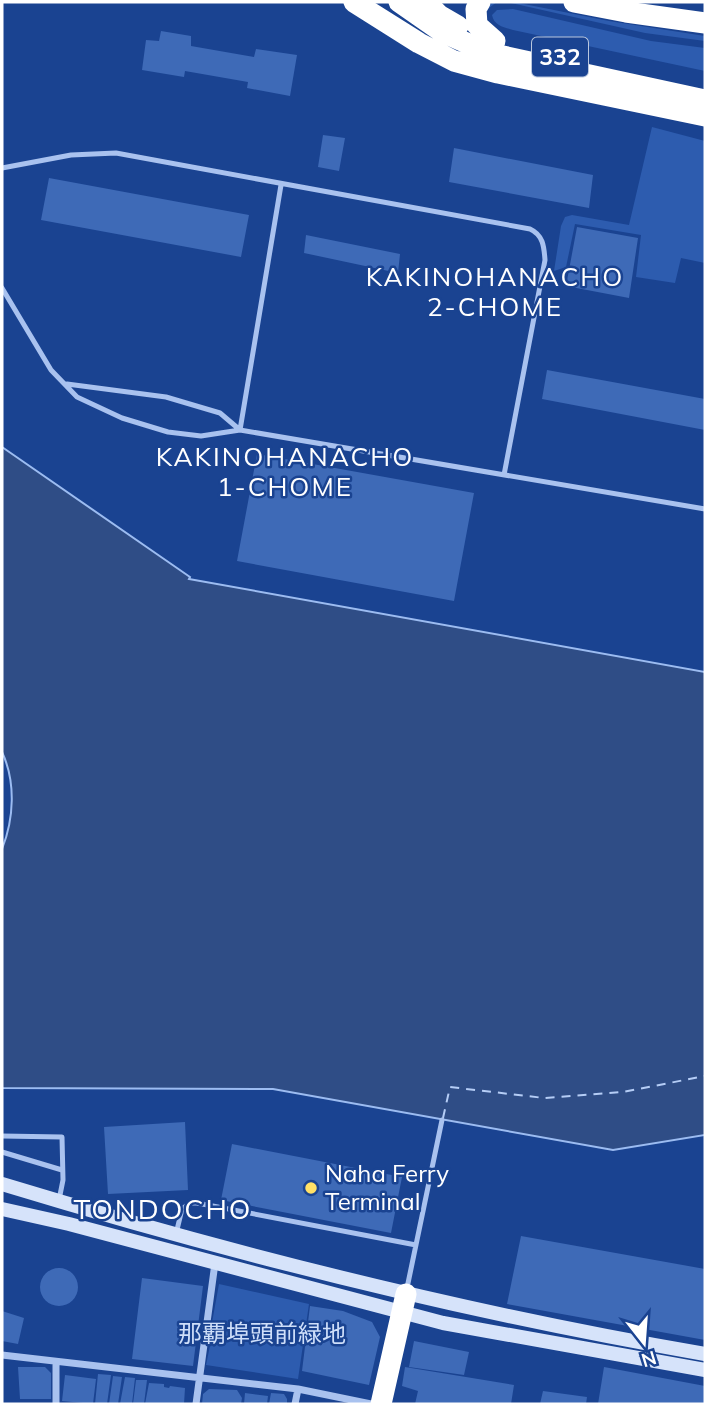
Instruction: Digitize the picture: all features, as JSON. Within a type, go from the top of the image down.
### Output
[{"type":"highway","name":"332","points":[[354,2],[454,61],[498,73],[705,116]]},
{"type":"highway","points":[[381,2],[426,38],[498,73]]},
{"type":"highway","name":"332","points":[[399,2],[424,21],[460,41],[504,57],[705,100]]},
{"type":"highway","name":"332","points":[[426,2],[439,15],[457,26],[495,41],[533,52],[705,87]]},
{"type":"highway","points":[[480,2],[476,9],[477,25],[495,41]]},
{"type":"highway","points":[[574,2],[705,24]]},
{"type":"highway","points":[[382,1404],[404,1303]]},
{"type":"street","points":[[2,1184],[404,1303],[457,1325],[705,1370]]},
{"type":"street","points":[[2,1210],[79,1227],[215,1264],[404,1303],[511,1317],[705,1354]]},
{"type":"street","points":[[196,1404],[215,1264]]},
{"type":"street","points":[[2,1355],[298,1389],[371,1404]]},
{"type":"street","points":[[56,1362],[57,1404]]},
{"type":"street","points":[[295,1404],[298,1389]]},
{"type":"lane","points":[[2,169],[71,155],[116,153],[530,229],[537,233],[541,238],[545,260],[504,475]]},
{"type":"lane","points":[[240,430],[281,185]]},
{"type":"lane","points":[[2,288],[51,370],[77,397],[122,418],[168,432],[201,436],[240,430],[705,509]]},
{"type":"lane","points":[[65,384],[166,397],[220,413],[240,430]]},
{"type":"lane","points":[[404,1303],[442,1120]]},
{"type":"lane","points":[[2,1136],[62,1138],[58,1202]]},
{"type":"lane","points":[[2,1152],[62,1170]]},
{"type":"lane","points":[[176,1235],[182,1209],[190,1203],[197,1203],[416,1245]]},
{"type":"green space","points":[[497,2],[514,2],[705,36],[705,41],[645,33]]},
{"type":"green space","points":[[513,9],[651,41],[705,48],[705,71],[513,30],[500,26],[493,19],[492,15],[497,10]]},
{"type":"green space","points":[[652,127],[705,141],[705,263],[681,258],[675,283],[636,277],[641,235],[575,224],[566,267],[554,271],[561,226],[565,217],[572,215],[629,225]]},
{"type":"green space","name":"那覇埠頭前緑地","points":[[219,1284],[309,1304],[298,1379],[206,1365],[211,1341],[220,1342],[222,1331],[211,1328]]},
{"type":"shaded area","points":[[2,447],[190,577],[189,579],[705,672],[705,1135],[613,1150],[273,1089],[2,1088],[2,849],[12,800],[10,776],[2,752]]},
{"type":"building","points":[[161,31],[191,36],[191,46],[254,57],[256,49],[297,55],[290,96],[247,88],[248,82],[185,71],[184,77],[142,70],[146,40],[159,41]]},
{"type":"building","points":[[323,135],[345,138],[339,171],[318,167]]},
{"type":"building","points":[[454,148],[593,175],[589,208],[449,182]]},
{"type":"building","points":[[49,178],[249,215],[241,257],[41,220]]},
{"type":"building","points":[[577,227],[638,238],[629,298],[566,286]]},
{"type":"building","points":[[306,235],[400,254],[398,273],[304,253]]},
{"type":"building","points":[[547,370],[705,399],[705,430],[542,399]]},
{"type":"building","points":[[257,454],[474,493],[454,601],[237,561]]},
{"type":"building","points":[[185,1122],[188,1190],[108,1194],[104,1127]]},
{"type":"building","name":"Naha Ferry Terminal","points":[[232,1144],[402,1177],[391,1233],[221,1200]]},
{"type":"building","points":[[521,1236],[705,1269],[705,1340],[507,1304]]},
{"type":"building","points":[[59,1268],[73,1273],[78,1287],[73,1301],[59,1306],[45,1301],[40,1287],[45,1273]]},
{"type":"building","points":[[142,1278],[203,1286],[193,1366],[132,1359]]},
{"type":"building","points":[[310,1306],[343,1311],[372,1322],[380,1337],[369,1385],[302,1371]]},
{"type":"building","points":[[2,1311],[24,1318],[18,1344],[2,1341]]},
{"type":"building","points":[[414,1341],[469,1352],[464,1375],[409,1367]]},
{"type":"building","points":[[18,1367],[45,1367],[51,1373],[51,1399],[20,1399]]},
{"type":"building","points":[[405,1367],[514,1385],[511,1404],[415,1404],[418,1391],[402,1386]]},
{"type":"building","points":[[604,1367],[705,1386],[705,1404],[598,1404]]},
{"type":"building","points":[[98,1374],[111,1375],[107,1404],[95,1404]]},
{"type":"building","points":[[65,1375],[96,1379],[93,1404],[62,1401]]},
{"type":"building","points":[[113,1376],[122,1377],[118,1404],[109,1404]]},
{"type":"building","points":[[125,1377],[135,1378],[132,1404],[120,1404]]},
{"type":"building","points":[[136,1380],[147,1380],[144,1404],[133,1404]]},
{"type":"building","points":[[149,1383],[164,1384],[164,1387],[169,1388],[185,1388],[184,1404],[145,1404]]},
{"type":"building","points":[[209,1389],[237,1390],[242,1398],[241,1404],[202,1404],[203,1394]]},
{"type":"building","points":[[543,1391],[587,1397],[586,1404],[540,1404]]},
{"type":"building","points":[[245,1393],[268,1396],[267,1404],[244,1404]]},
{"type":"building","points":[[271,1393],[284,1394],[287,1404],[269,1404]]},
{"type":"ferry route","points":[[443,1118],[450,1087],[544,1098],[623,1092],[705,1076]]},
{"type":"place","name":"Naha Ferry Terminal","points":[[311,1188]]},
{"type":"district","name":"KAKINOHANACHO 2-CHOME","points":[[495,292]]},
{"type":"district","name":"KAKINOHANACHO 1-CHOME","points":[[285,472]]},
{"type":"district","name":"TONDOCHO","points":[[163,1209]]}]
